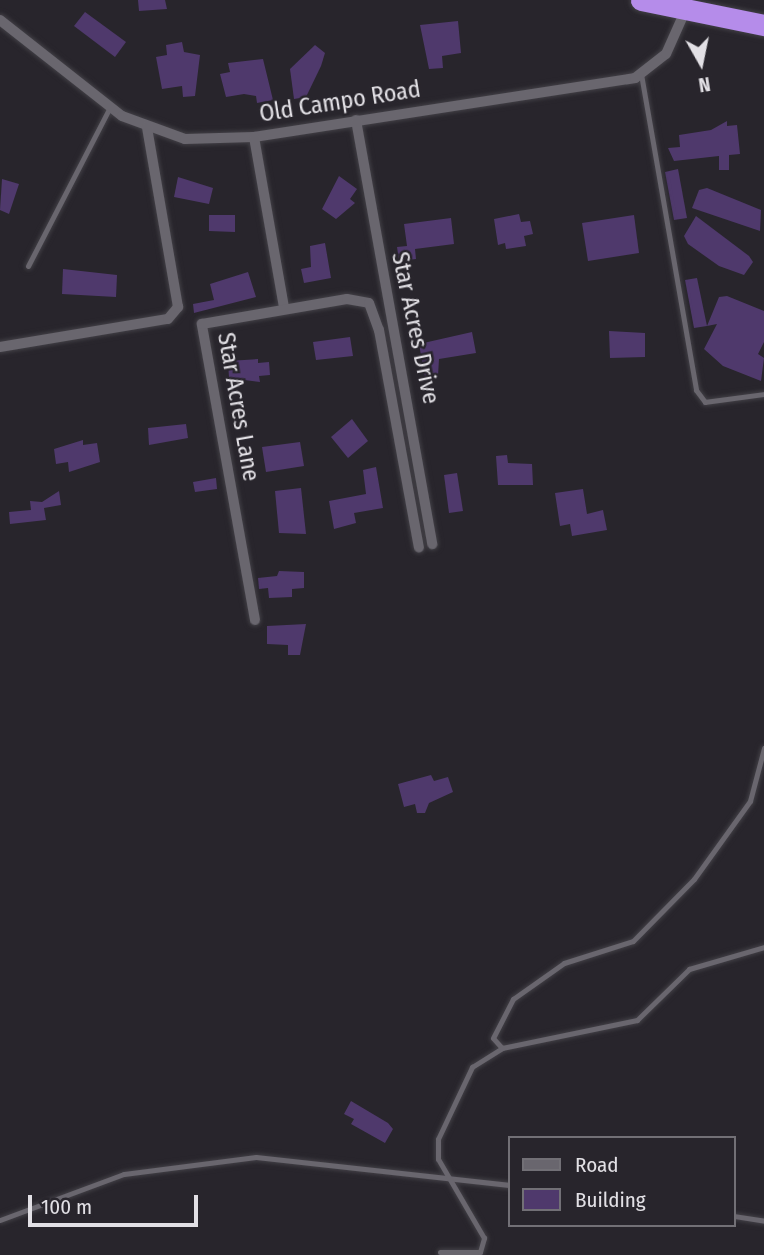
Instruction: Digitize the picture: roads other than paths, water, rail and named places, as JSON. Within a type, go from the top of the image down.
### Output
[{"type":"highway","points":[[641,0],[764,25]]},
{"type":"street","points":[[641,73],[666,54],[686,9]]},
{"type":"street","name":"Old Campo Road","points":[[0,20],[110,107],[147,128],[185,139],[254,137],[641,73]]},
{"type":"street","name":"Star Acres Drive","points":[[356,120],[432,544]]},
{"type":"street","points":[[0,348],[168,319],[178,307],[147,128]]},
{"type":"street","points":[[254,137],[284,308]]},
{"type":"street","name":"Star Acres Lane","points":[[255,620],[202,324],[284,308],[362,299],[376,314],[419,547]]},
{"type":"lane","points":[[641,73],[696,390],[705,402],[764,394]]},
{"type":"lane","points":[[28,266],[110,107]]},
{"type":"lane","points":[[502,1048],[494,1038],[513,999],[564,962],[632,941],[695,879],[750,802],[764,748]]},
{"type":"lane","points":[[440,1252],[480,1252],[484,1238],[438,1159],[438,1139],[472,1067],[502,1048],[637,1020],[689,969],[764,947]]},
{"type":"lane","points":[[0,1220],[124,1174],[200,1161],[256,1157],[449,1182],[508,1185]]},
{"type":"lane","points":[[736,1216],[764,1221]]}]
